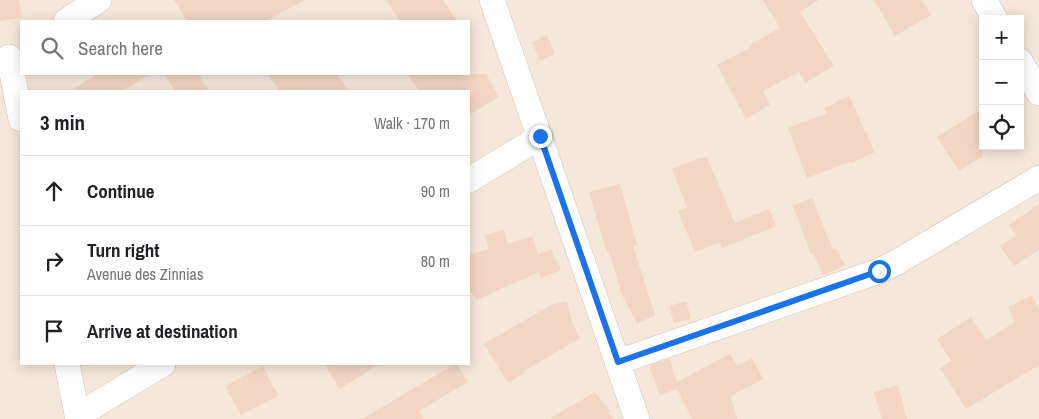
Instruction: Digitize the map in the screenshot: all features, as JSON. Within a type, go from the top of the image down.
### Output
[{"type":"street","points":[[68,20],[99,0]]},
{"type":"street","points":[[492,0],[637,419]]},
{"type":"street","points":[[984,0],[993,15]]},
{"type":"street","points":[[10,56],[20,113]]},
{"type":"street","points":[[1024,68],[1039,93]]},
{"type":"street","points":[[470,179],[540,136]]},
{"type":"street","points":[[618,362],[879,271],[1039,178]]},
{"type":"street","points":[[67,365],[78,417],[161,365]]},
{"type":"shaded area","points":[[0,0],[1039,0],[1039,419],[0,419]]},
{"type":"building","points":[[0,0],[19,0],[22,18],[0,21]]},
{"type":"building","points":[[174,0],[305,0],[268,20],[186,20]]},
{"type":"building","points":[[386,0],[443,0],[456,20],[399,20]]},
{"type":"building","points":[[763,0],[819,0],[800,12],[834,66],[805,83],[799,72],[763,91],[770,105],[746,119],[717,65],[751,47],[749,45],[780,28]]},
{"type":"building","points":[[874,0],[922,0],[931,15],[895,36]]},
{"type":"building","points":[[547,35],[555,54],[540,61],[532,42]]},
{"type":"building","points":[[486,74],[499,97],[470,114],[470,90],[418,90],[408,75]]},
{"type":"building","points":[[95,75],[149,75],[124,90],[72,90]]},
{"type":"building","points":[[165,75],[199,75],[208,90],[174,90]]},
{"type":"building","points":[[268,75],[338,75],[348,90],[279,90]]},
{"type":"building","points":[[849,96],[875,152],[850,164],[850,162],[807,178],[788,128],[827,113],[824,108]]},
{"type":"building","points":[[979,111],[979,150],[983,150],[983,156],[959,171],[937,137]]},
{"type":"building","points":[[707,157],[735,223],[769,209],[776,226],[722,248],[720,242],[695,252],[678,211],[687,207],[672,169]]},
{"type":"building","points":[[620,184],[637,245],[633,246],[655,315],[637,324],[622,295],[589,192]]},
{"type":"building","points":[[812,198],[833,250],[836,248],[845,266],[823,275],[813,253],[811,254],[793,206]]},
{"type":"building","points":[[1039,204],[1039,250],[1014,266],[1000,246],[1016,236],[1009,225]]},
{"type":"building","points":[[504,230],[508,244],[532,236],[538,255],[551,249],[561,270],[541,278],[539,272],[477,300],[470,291],[470,255],[488,249],[485,235]]},
{"type":"building","points":[[1032,295],[1039,310],[1039,365],[966,409],[940,368],[951,361],[937,339],[971,317],[986,340],[1015,322],[1008,307]]},
{"type":"building","points":[[567,301],[572,322],[580,338],[524,371],[525,373],[508,383],[484,344],[551,305]]},
{"type":"building","points":[[686,301],[691,319],[674,323],[669,306]]},
{"type":"building","points":[[730,354],[737,366],[752,358],[763,379],[731,396],[737,419],[692,419],[677,389],[660,395],[649,366],[669,359],[677,382]]},
{"type":"building","points":[[325,365],[377,365],[340,389]]},
{"type":"building","points":[[453,365],[458,365],[468,382],[419,411],[424,419],[362,419]]},
{"type":"building","points":[[263,366],[278,396],[241,415],[225,386]]},
{"type":"building","points":[[898,385],[907,419],[882,419],[874,392]]},
{"type":"building","points":[[595,392],[614,419],[549,419]]},
{"type":"route","points":[[540,136],[618,362],[879,271]]}]
